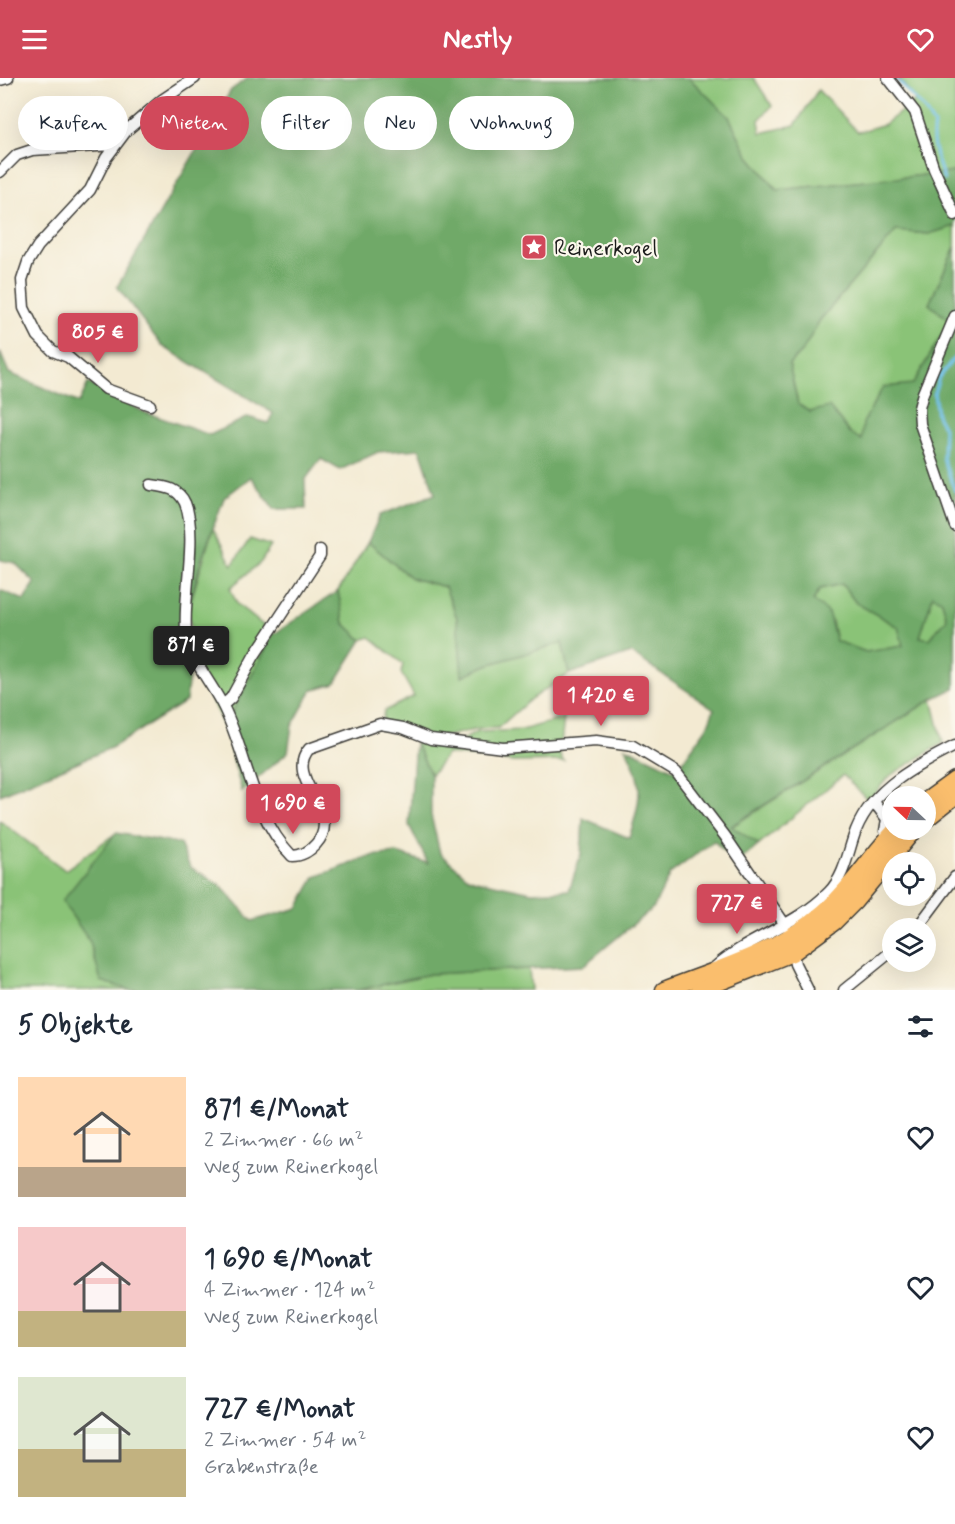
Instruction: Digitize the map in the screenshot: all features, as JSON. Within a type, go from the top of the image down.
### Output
[{"type":"main road","points":[[936,794],[955,780]]},
{"type":"main road","points":[[936,811],[955,796]]},
{"type":"main road","points":[[700,990],[790,939],[823,913],[849,888],[887,840]]},
{"type":"main road","points":[[664,990],[834,922],[855,901],[906,840]]},
{"type":"street","points":[[0,80],[8,78]]},
{"type":"street","points":[[128,129],[162,100],[195,78]]},
{"type":"street","points":[[888,78],[915,112],[934,169],[955,215]]},
{"type":"street","points":[[0,172],[17,155],[32,150]]},
{"type":"street","points":[[112,150],[90,190],[76,209],[51,230],[27,262],[22,280],[24,308],[38,336],[53,351],[68,357],[106,389],[150,405]]},
{"type":"street","points":[[955,316],[919,408],[920,424],[955,526]]},
{"type":"street","points":[[151,484],[175,490],[180,494],[187,509],[187,638],[223,705],[263,814],[292,856],[313,848],[324,829],[325,819],[306,778],[302,764],[303,756],[309,749],[370,727],[389,724],[431,739],[502,748],[553,746],[573,742],[622,744],[644,751],[676,772],[725,836],[790,939],[795,964],[808,990]]},
{"type":"street","points":[[223,705],[231,698],[254,656],[320,556],[320,550]]},
{"type":"street","points":[[790,939],[808,912],[831,890],[847,861],[858,827],[874,802],[897,779],[955,746]]},
{"type":"street","points":[[874,802],[882,812]]},
{"type":"street","points":[[924,918],[955,877]]},
{"type":"street","points":[[843,990],[882,959]]},
{"type":"green space","points":[[248,78],[689,78],[729,117],[748,155],[777,190],[955,172],[955,226],[929,234],[896,231],[820,320],[803,350],[789,364],[798,404],[810,412],[829,407],[851,434],[862,440],[863,423],[883,387],[913,384],[950,321],[929,304],[955,247],[955,688],[932,699],[731,826],[759,845],[736,864],[714,841],[670,874],[654,907],[583,966],[430,974],[358,990],[130,990],[101,981],[90,942],[62,901],[116,833],[180,844],[190,867],[221,886],[252,921],[298,908],[315,877],[372,856],[397,853],[428,863],[409,825],[415,742],[431,775],[431,815],[440,853],[468,877],[532,892],[569,890],[581,854],[583,818],[629,838],[639,792],[636,772],[625,747],[676,771],[707,727],[714,709],[631,653],[569,674],[562,643],[487,665],[462,676],[457,618],[445,587],[411,578],[368,542],[380,515],[435,494],[420,449],[378,452],[340,470],[321,459],[305,480],[306,509],[274,509],[251,477],[224,498],[201,561],[182,634],[191,655],[186,701],[113,747],[0,795],[0,590],[24,600],[35,583],[15,563],[0,560],[0,352],[9,373],[79,403],[88,383],[144,412],[210,435],[248,417],[268,423],[273,413],[162,346],[117,287],[196,150],[249,150],[249,96],[228,96],[231,90]],"holes":[[[842,584],[856,603],[898,627],[903,646],[866,652],[836,641],[828,612],[813,601],[820,589]],[[933,595],[942,601],[947,619],[929,639],[920,637]]]},
{"type":"green space","points":[[689,78],[754,78],[772,106],[759,120],[761,133],[795,125],[818,90],[858,132],[885,124],[916,100],[898,78],[955,78],[955,172],[777,190],[748,155],[729,117]]},
{"type":"green space","points":[[955,226],[955,247],[929,304],[950,321],[913,384],[862,441],[851,434],[829,408],[810,412],[798,404],[789,364],[803,350],[820,320],[896,231],[929,234]]},
{"type":"green space","points":[[213,528],[232,565],[250,539],[271,546],[261,562],[230,588],[237,604],[274,634],[224,727],[191,655],[193,638],[188,610]]},
{"type":"green space","points":[[368,542],[411,578],[445,587],[457,618],[463,676],[487,665],[562,643],[569,674],[532,698],[498,728],[435,738],[459,742],[477,732],[522,730],[564,718],[560,754],[564,761],[514,762],[447,754],[431,775],[415,742],[430,739],[382,722],[384,711],[414,696],[401,673],[403,664],[370,637],[362,640],[344,623],[338,591]]},
{"type":"green space","points":[[842,584],[856,603],[899,627],[903,646],[866,652],[836,641],[832,621],[813,601],[820,589]]},
{"type":"green space","points":[[338,591],[344,623],[362,640],[335,683],[312,690],[292,726],[288,752],[242,792],[224,727],[274,634]]},
{"type":"green space","points":[[933,594],[942,601],[947,619],[929,639],[920,637]]},
{"type":"green space","points":[[932,699],[943,743],[891,775],[868,800],[843,775],[759,845],[731,827]]},
{"type":"green space","points":[[0,821],[65,870],[116,833],[63,901],[90,942],[101,981],[130,990],[0,990]]},
{"type":"green space","points":[[529,969],[531,990],[358,990],[430,974]]},
{"type":"waterway","points":[[895,78],[923,108],[934,125],[934,146],[944,180]]},
{"type":"waterway","points":[[955,357],[939,377],[934,393],[937,415],[944,428],[943,458],[955,491]]},
{"type":"place","name":"Reinerkogel","points":[[534,247]]}]
